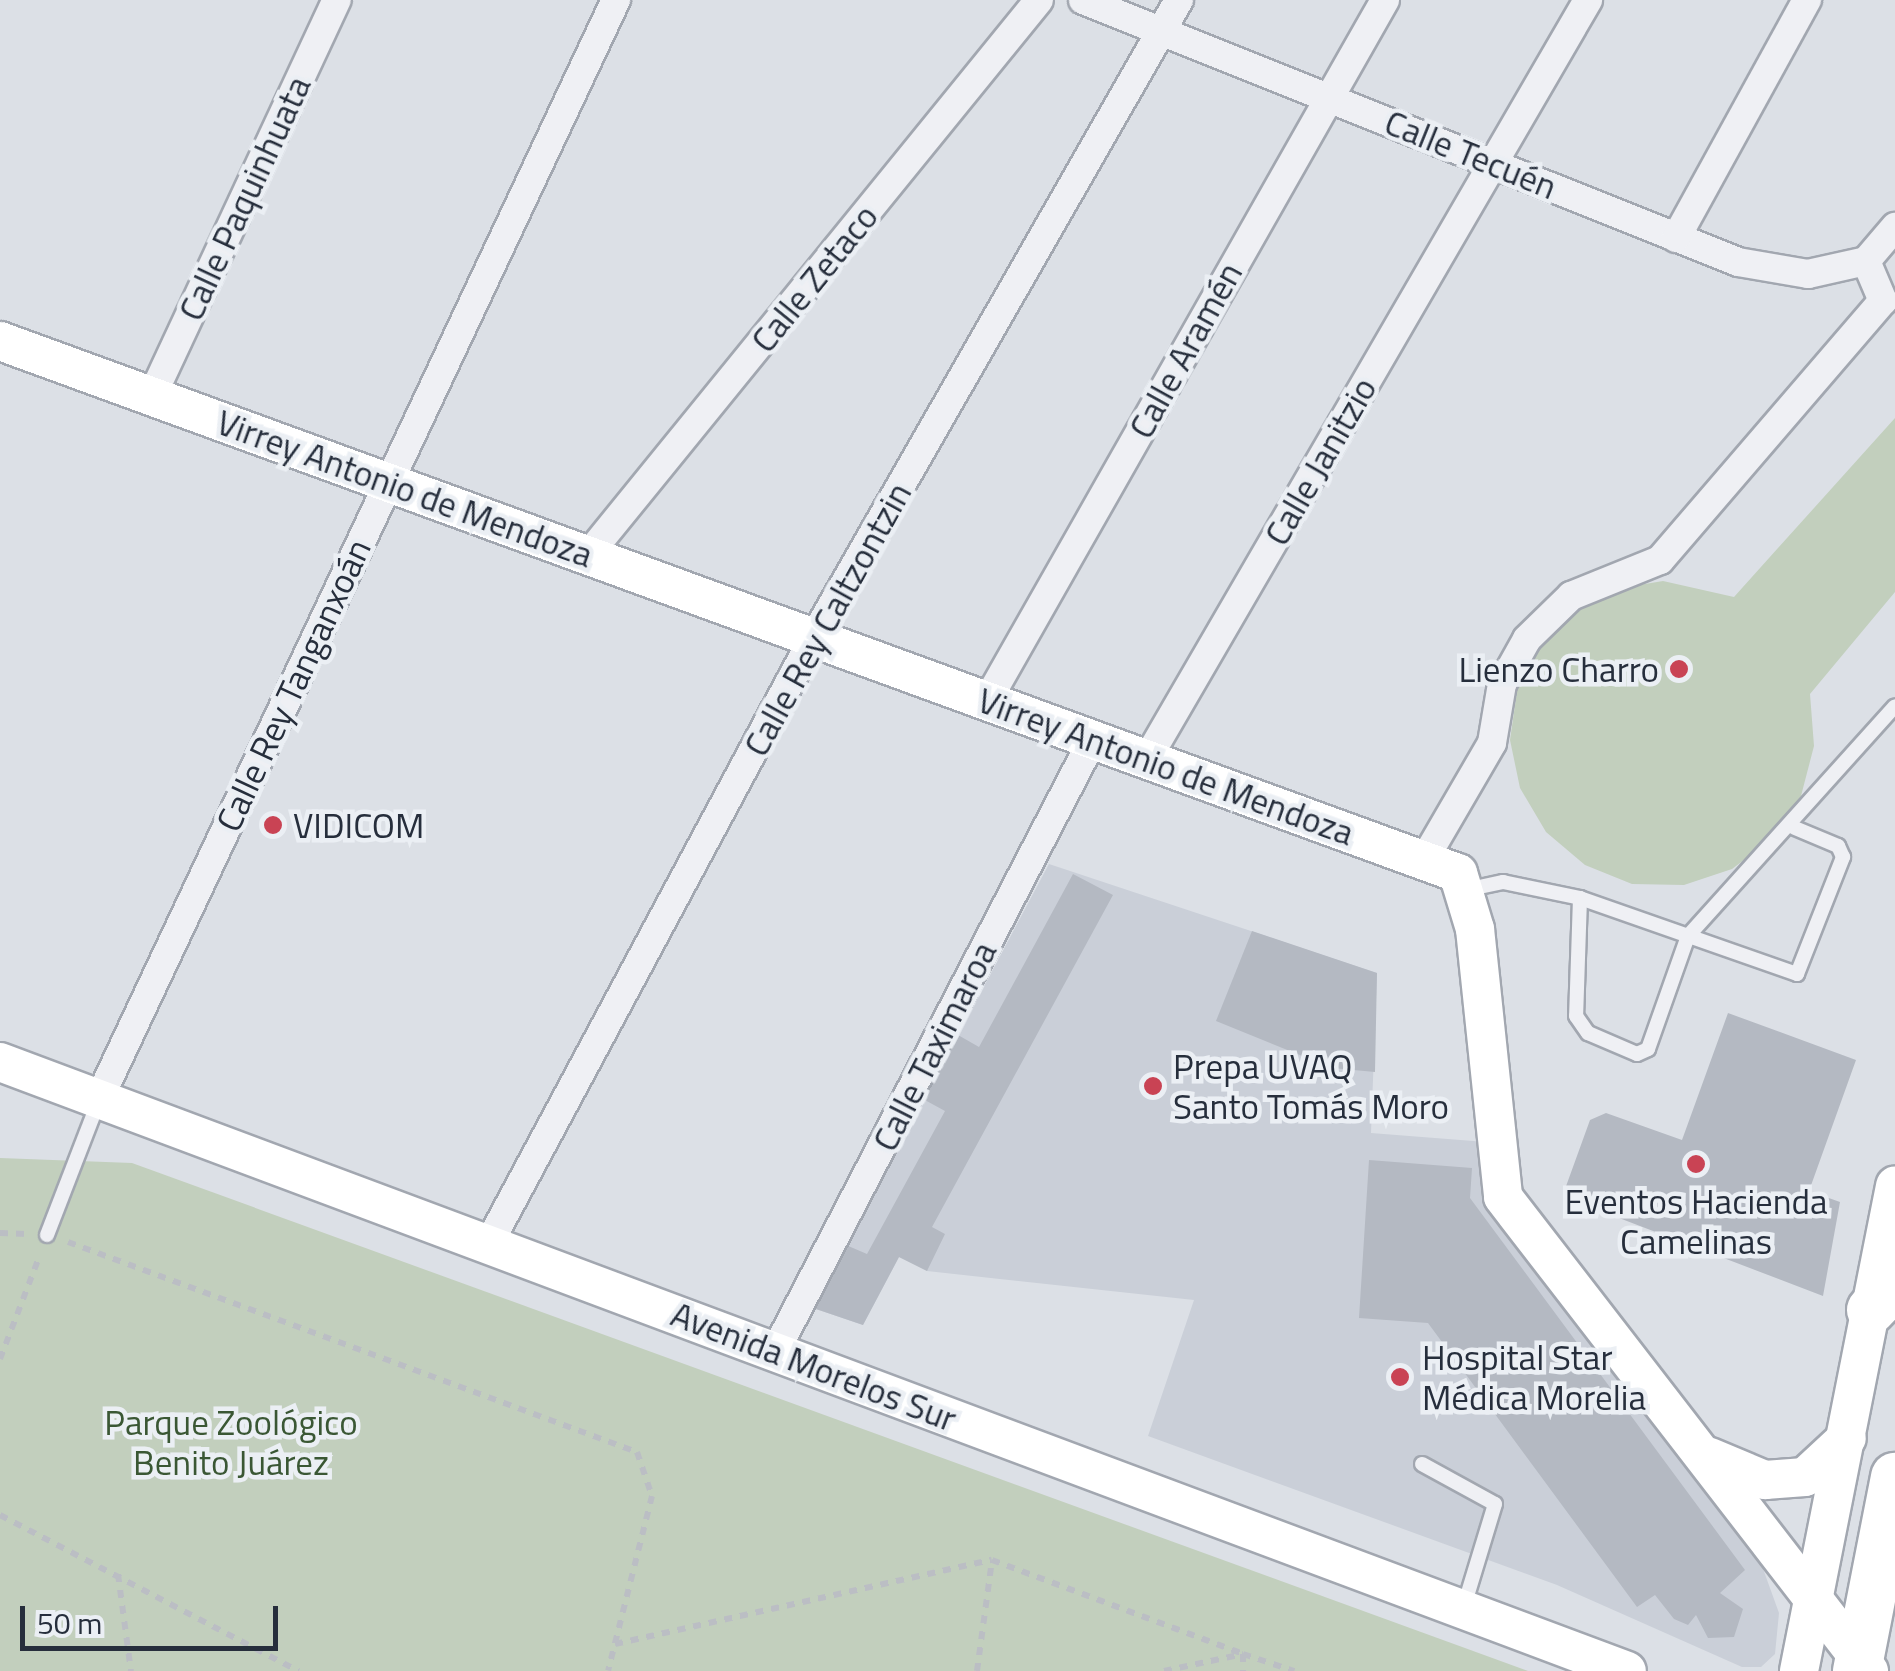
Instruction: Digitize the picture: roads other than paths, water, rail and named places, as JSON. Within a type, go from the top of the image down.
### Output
[{"type":"highway","points":[[1862,1666],[1895,1477]]},
{"type":"street","name":"Calle Paquinhuata","points":[[152,396],[337,0]]},
{"type":"street","name":"Calle Rey Tanganxoán","points":[[99,1099],[616,0]]},
{"type":"street","name":"Calle Zetaco","points":[[588,555],[1039,0]]},
{"type":"street","name":"Calle Tecuén","points":[[1083,0],[1328,95],[1676,238],[1808,274],[1866,261]]},
{"type":"street","name":"Calle Rey Caltzontzin","points":[[488,1245],[814,638],[1178,0]]},
{"type":"street","name":"Calle Aramén","points":[[987,700],[1328,95],[1386,0]]},
{"type":"street","name":"Calle Janitzio","points":[[1148,759],[1588,0]]},
{"type":"street","points":[[1676,238],[1807,0]]},
{"type":"street","points":[[1424,860],[1492,743],[1502,684],[1527,639],[1571,596],[1660,560],[1884,301],[1866,261],[1895,227]]},
{"type":"street","name":"Virrey Antonio de Mendoza","points":[[0,340],[1458,872],[1470,889]]},
{"type":"street","name":"Calle Taximaroa","points":[[776,1352],[1093,740]]},
{"type":"street","points":[[1470,889],[1502,1197],[1710,1457],[1862,1666]]},
{"type":"street","name":"Avenida Morelos Sur","points":[[0,1062],[1628,1671]]},
{"type":"street","points":[[1799,1671],[1847,1438],[1883,1298],[1895,1186]]},
{"type":"street","points":[[1710,1457],[1766,1480],[1805,1477],[1847,1438]]},
{"type":"lane","points":[[1580,898],[1576,1016],[1588,1033],[1638,1054],[1648,1049],[1688,936],[1794,828],[1895,706]]},
{"type":"lane","points":[[1470,889],[1504,882],[1580,898],[1796,974],[1843,858],[1838,846],[1794,828]]},
{"type":"lane","points":[[48,1235],[99,1099]]},
{"type":"lane","points":[[1422,1464],[1495,1504],[1463,1610]]},
{"type":"place","name":"Lienzo Charro","points":[[1679,669]]},
{"type":"place","name":"VIDICOM","points":[[273,825]]},
{"type":"place","name":"Prepa UVAQ Santo Tomás Moro","points":[[1153,1086]]},
{"type":"place","name":"Eventos Hacienda Camelinas","points":[[1696,1164]]},
{"type":"place","name":"Hospital Star Médica Morelia","points":[[1400,1377]]},
{"type":"park label","name":"Parque Zoológico Benito Juárez","points":[[231,1442]]}]
